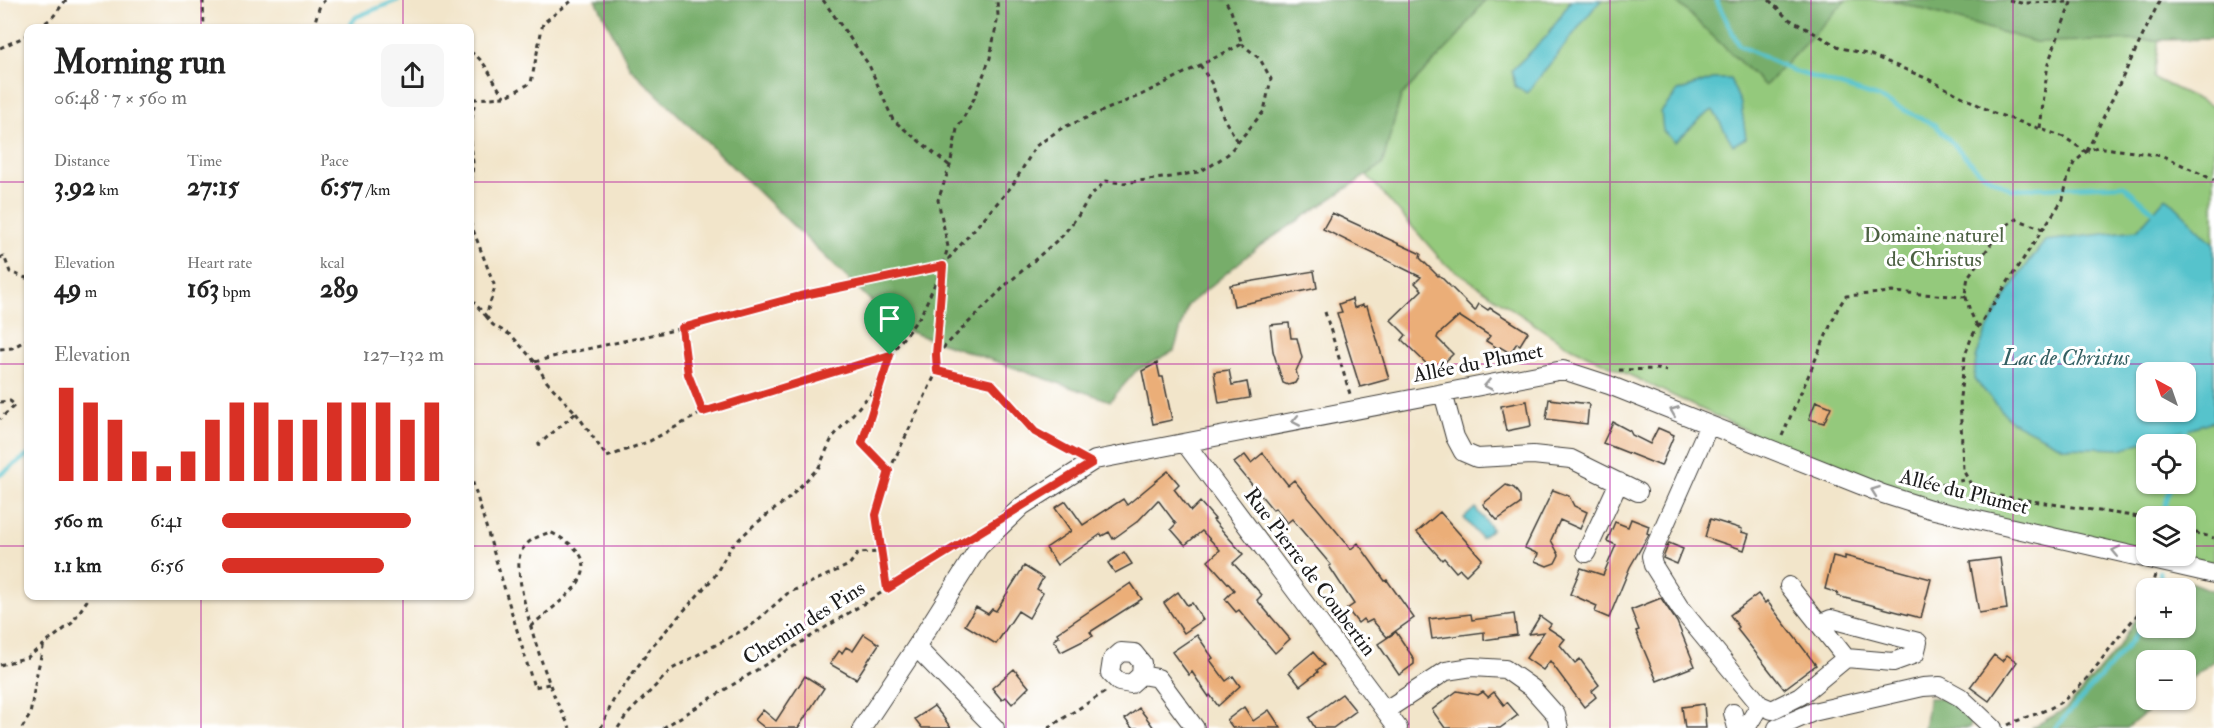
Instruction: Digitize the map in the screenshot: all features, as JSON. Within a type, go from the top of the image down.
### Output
[{"type":"street","name":"Allée du Plumet","points":[[862,728],[979,548],[1022,506],[1092,463],[1563,370],[1609,385],[1878,493],[1930,509],[2214,573]]},
{"type":"street","points":[[1443,393],[1455,437],[1463,452],[1477,458],[1533,455],[1571,459],[1638,492]]},
{"type":"street","points":[[1709,425],[1651,556],[1653,565],[1680,608],[1760,705],[1772,710],[1800,696],[1846,658],[1893,662],[1915,654],[1918,642],[1831,619],[1819,624]]},
{"type":"street","name":"Rue Pierre de Coubertin","points":[[1185,443],[1398,728]]},
{"type":"street","points":[[1586,553],[1618,482]]},
{"type":"street","points":[[1789,586],[1846,658]]},
{"type":"street","points":[[916,647],[995,728]]},
{"type":"street","points":[[1121,652],[1134,653],[1142,663],[1141,675],[1131,684],[1119,682],[1110,673],[1112,660],[1121,652]]},
{"type":"street","points":[[1386,710],[1446,671],[1472,668],[1505,669],[1532,688],[1556,715],[1559,728]]},
{"type":"street","points":[[1141,675],[1158,678],[1195,728]]},
{"type":"street","points":[[1777,728],[1813,712],[1899,692],[1940,686],[1960,697],[1993,728]]},
{"type":"street","points":[[1746,728],[1760,705]]},
{"type":"path","points":[[43,24],[66,0]]},
{"type":"path","points":[[203,0],[203,24]]},
{"type":"path","points":[[314,24],[320,5],[325,0]]},
{"type":"path","points":[[474,106],[475,99],[505,97],[531,84],[543,23],[573,0]]},
{"type":"path","points":[[823,0],[869,65],[893,120],[950,166]]},
{"type":"path","points":[[889,471],[862,443],[890,355],[921,315],[943,266],[948,247],[938,200],[950,166],[957,129],[975,97],[990,58],[998,16],[997,0]]},
{"type":"path","points":[[936,355],[1006,284],[1062,236],[1090,196],[1106,181],[1123,183],[1198,172],[1228,154],[1239,143],[1264,111],[1271,79],[1260,59],[1242,44],[1225,0]]},
{"type":"path","points":[[1769,0],[1786,18],[1841,48],[1871,55],[1928,79],[1995,113],[2064,137],[2086,152]]},
{"type":"path","points":[[2009,0],[2021,3],[2072,1],[2048,63],[2040,128]]},
{"type":"path","points":[[2086,152],[2160,0]]},
{"type":"path","points":[[0,48],[24,38]]},
{"type":"path","points":[[887,589],[876,515],[889,471],[937,371],[936,355],[943,266],[1012,186],[1036,146],[1062,128],[1141,94],[1242,44]]},
{"type":"path","points":[[474,54],[505,97]]},
{"type":"path","points":[[1200,65],[1212,84],[1224,119],[1239,143]]},
{"type":"path","points":[[2136,517],[1992,495],[1973,488],[1963,470],[1961,447],[1960,397],[1965,355],[1972,336],[2063,199],[2074,163],[2086,152],[2097,147],[2163,156],[2214,180]]},
{"type":"path","points":[[1978,327],[1966,297],[1968,276],[2001,228],[2016,219],[2043,229]]},
{"type":"path","points":[[474,232],[495,287],[486,316]]},
{"type":"path","points":[[0,258],[4,256],[10,272],[24,277]]},
{"type":"path","points":[[535,362],[682,328],[800,296],[943,266]]},
{"type":"path","points":[[1775,452],[1838,308],[1846,296],[1892,292],[1966,297]]},
{"type":"path","points":[[474,302],[493,325],[512,336],[535,362],[547,382],[576,413],[607,457],[650,441],[703,412],[890,355]]},
{"type":"path","points":[[1325,312],[1351,396]]},
{"type":"path","points":[[682,328],[688,374],[703,412]]},
{"type":"path","points":[[0,349],[12,348],[24,341]]},
{"type":"path","points":[[937,371],[992,384],[1035,432],[1092,463]]},
{"type":"path","points":[[601,728],[613,701],[646,654],[714,577],[731,547],[754,525],[788,499],[819,467],[832,438],[881,381]]},
{"type":"path","points":[[0,402],[10,401],[15,405],[0,419]]},
{"type":"path","points":[[538,445],[576,413]]},
{"type":"path","points":[[1933,487],[1968,479]]},
{"type":"path","points":[[474,486],[534,687],[549,684]]},
{"type":"path","points":[[531,626],[567,597],[582,578],[582,558],[568,541],[550,532],[528,541],[519,555],[521,585],[531,626],[549,684],[570,728]]},
{"type":"path","points":[[2196,533],[2214,538]]},
{"type":"path","name":"Chemin des Pins","points":[[663,728],[964,542]]},
{"type":"path","points":[[618,728],[626,716],[672,669],[752,625],[788,593],[849,565],[858,553],[880,552]]},
{"type":"path","points":[[0,665],[28,657],[72,623],[87,600]]},
{"type":"path","points":[[2004,728],[2057,705],[2072,693],[2096,669],[2121,633],[2136,617]]},
{"type":"path","points":[[22,728],[30,715],[44,644]]},
{"type":"path","points":[[1048,728],[1119,682]]},
{"type":"green space","points":[[596,0],[1485,0],[1455,40],[1401,96],[1382,165],[1258,247],[1188,305],[1174,351],[1136,371],[1110,401],[899,328],[630,68]]},
{"type":"green space","name":"Domaine naturel de Christus","points":[[1449,0],[2109,0],[2161,21],[2154,78],[2214,107],[2214,574],[2181,566],[2196,566],[2196,506],[2136,506],[2136,555],[1878,493],[1564,344],[1444,263],[1336,140]]},
{"type":"green space","points":[[1675,0],[1846,0],[1765,86]]},
{"type":"green space","points":[[1891,0],[2214,0],[2214,39],[2035,42]]},
{"type":"green space","points":[[2196,584],[2214,591],[2214,661],[2196,674],[2196,650],[2136,650],[2136,710],[2149,710],[2127,728],[2031,728],[2066,709],[2117,649],[2136,618],[2136,638],[2196,638]]},
{"type":"green space","points":[[1952,697],[1972,721],[1969,728],[1924,728],[1929,698]]},
{"type":"water","points":[[1571,0],[1602,0],[1527,93],[1515,86],[1512,70],[1547,36]]},
{"type":"water","points":[[1713,79],[1730,79],[1741,104],[1746,138],[1733,145],[1713,110],[1675,142],[1663,131],[1661,112],[1678,91]]},
{"type":"water","name":"Lac de Christus","points":[[2166,197],[2214,244],[2214,421],[2170,434],[2136,434],[2136,444],[2120,449],[2063,447],[2011,421],[1974,379],[1975,364],[1982,341],[1997,311],[2045,241],[2137,230]]},
{"type":"water","points":[[1475,508],[1492,529],[1481,538],[1464,518]]},
{"type":"building","points":[[1332,213],[1421,254],[1420,258],[1475,311],[1479,304],[1488,310],[1490,308],[1528,332],[1520,345],[1517,343],[1510,353],[1500,347],[1499,349],[1486,341],[1490,336],[1459,316],[1438,335],[1437,338],[1453,354],[1435,372],[1402,340],[1406,335],[1391,320],[1422,290],[1415,283],[1421,277],[1323,229]]},
{"type":"building","points":[[1314,271],[1317,288],[1234,306],[1230,285]]},
{"type":"building","points":[[1352,299],[1354,308],[1367,306],[1389,379],[1360,387],[1337,313],[1342,312],[1339,304]]},
{"type":"building","points":[[1289,323],[1291,338],[1297,338],[1302,358],[1296,371],[1298,378],[1295,383],[1288,385],[1283,383],[1273,351],[1270,325]]},
{"type":"building","points":[[1157,363],[1160,377],[1163,377],[1172,420],[1153,424],[1142,371]]},
{"type":"building","points":[[1229,370],[1232,385],[1247,382],[1250,398],[1219,403],[1214,372]]},
{"type":"building","points":[[1549,399],[1589,404],[1587,424],[1546,419]]},
{"type":"building","points":[[1527,401],[1531,426],[1506,431],[1501,406]]},
{"type":"building","points":[[1816,401],[1831,407],[1824,423],[1809,419]]},
{"type":"building","points":[[1613,422],[1650,444],[1658,428],[1674,435],[1661,466],[1603,443]]},
{"type":"building","points":[[1263,453],[1288,485],[1294,480],[1351,549],[1358,543],[1414,618],[1387,637],[1372,620],[1366,623],[1363,619],[1358,623],[1347,609],[1354,604],[1329,566],[1331,565],[1292,519],[1287,523],[1275,508],[1273,510],[1234,463],[1245,455],[1251,463]]},
{"type":"building","points":[[1168,471],[1179,484],[1174,489],[1191,511],[1200,502],[1243,554],[1233,563],[1262,595],[1257,600],[1290,639],[1275,653],[1239,610],[1236,612],[1225,599],[1234,590],[1208,561],[1220,550],[1202,531],[1185,545],[1171,529],[1176,524],[1158,500],[1138,521],[1113,539],[1109,532],[1102,536],[1101,534],[1057,565],[1046,548],[1071,531],[1055,508],[1066,501],[1083,525],[1123,499],[1127,505]]},
{"type":"building","points":[[1506,485],[1514,488],[1520,496],[1520,504],[1497,520],[1483,504]]},
{"type":"building","points":[[1553,490],[1569,496],[1574,506],[1587,512],[1580,529],[1560,520],[1551,540],[1559,555],[1555,563],[1547,566],[1535,561],[1538,554],[1525,548]]},
{"type":"building","points":[[1440,512],[1482,559],[1466,575],[1460,569],[1456,572],[1444,558],[1442,560],[1417,532]]},
{"type":"building","points":[[1631,519],[1649,526],[1647,533],[1649,534],[1630,567],[1609,618],[1595,612],[1597,606],[1570,594],[1581,568],[1603,575],[1616,545],[1607,541],[1615,522],[1628,527]]},
{"type":"building","points":[[1710,519],[1742,529],[1741,532],[1749,534],[1744,550],[1705,537]]},
{"type":"building","points":[[1669,543],[1683,549],[1677,564],[1663,558]]},
{"type":"building","points":[[1124,552],[1132,564],[1115,573],[1108,563]]},
{"type":"building","points":[[1833,556],[1845,559],[1845,556],[1931,579],[1921,618],[1837,596],[1838,593],[1825,589]]},
{"type":"building","points":[[2000,558],[2007,609],[1979,613],[1970,562]]},
{"type":"building","points":[[1024,566],[1043,578],[1037,589],[1043,593],[1029,618],[1018,611],[996,644],[965,625],[976,607],[988,614],[992,609],[996,611]]},
{"type":"building","points":[[1131,583],[1142,599],[1090,632],[1093,636],[1061,652],[1054,640],[1059,636],[1057,633]]},
{"type":"building","points":[[1178,592],[1187,605],[1192,603],[1203,620],[1184,633],[1164,603]]},
{"type":"building","points":[[1758,594],[1765,603],[1767,601],[1816,665],[1784,689],[1737,629],[1739,627],[1730,615]]},
{"type":"building","points":[[1661,598],[1677,622],[1695,666],[1657,681],[1636,631],[1639,630],[1631,610]]},
{"type":"building","points":[[1471,614],[1472,620],[1514,614],[1517,635],[1484,640],[1484,632],[1432,639],[1429,619]]},
{"type":"building","points":[[1540,616],[1551,624],[1548,628],[1565,639],[1560,645],[1575,663],[1580,659],[1599,685],[1592,691],[1596,697],[1584,707],[1550,661],[1543,670],[1526,658],[1544,632],[1529,634]]},
{"type":"building","points":[[1396,632],[1414,659],[1414,664],[1399,675],[1378,644]]},
{"type":"building","points":[[864,634],[879,644],[856,679],[830,664],[839,651],[842,653],[846,647],[853,651]]},
{"type":"building","points":[[1197,635],[1213,658],[1210,660],[1226,681],[1233,676],[1240,686],[1218,706],[1192,672],[1189,675],[1172,652]]},
{"type":"building","points":[[1313,652],[1324,665],[1300,686],[1289,672]]},
{"type":"building","points":[[1994,655],[2002,661],[2007,655],[2017,662],[1989,701],[1970,687]]},
{"type":"building","points":[[1014,669],[1029,687],[1012,704],[1006,697],[1002,700],[992,688]]},
{"type":"building","points":[[805,676],[824,688],[798,728],[765,728],[755,720],[763,710],[776,721]]},
{"type":"building","points":[[1457,691],[1478,695],[1483,692],[1488,697],[1494,692],[1504,705],[1507,702],[1518,715],[1500,728],[1445,728],[1432,710]]},
{"type":"building","points":[[1342,694],[1356,711],[1333,728],[1315,728],[1309,718]]},
{"type":"building","points":[[1704,704],[1706,728],[1685,728],[1682,707]]},
{"type":"building","points":[[934,706],[951,728],[922,728],[915,719]]},
{"type":"building","points":[[1244,707],[1253,721],[1269,710],[1281,728],[1233,728],[1227,720]]},
{"type":"building","points":[[1139,708],[1154,728],[1132,728],[1125,719]]},
{"type":"waterway","points":[[351,24],[356,17],[398,0]]},
{"type":"waterway","points":[[1716,0],[1739,45],[1793,71],[1877,97],[1935,125],[1981,173],[2011,189],[2123,185],[2158,215]]},
{"type":"waterway","points":[[2184,434],[2189,425]]},
{"type":"waterway","points":[[0,475],[24,458]]},
{"type":"waterway","points":[[2165,506],[2168,494]]},
{"type":"waterway","points":[[2160,572],[2161,578]]},
{"type":"waterway","points":[[2055,728],[2136,634]]},
{"type":"route","points":[[943,266],[936,355],[937,371],[992,384],[1035,432],[1092,463],[887,589],[876,515],[889,471],[862,443],[890,355],[703,412],[688,374],[682,328],[800,296],[943,266]]}]
